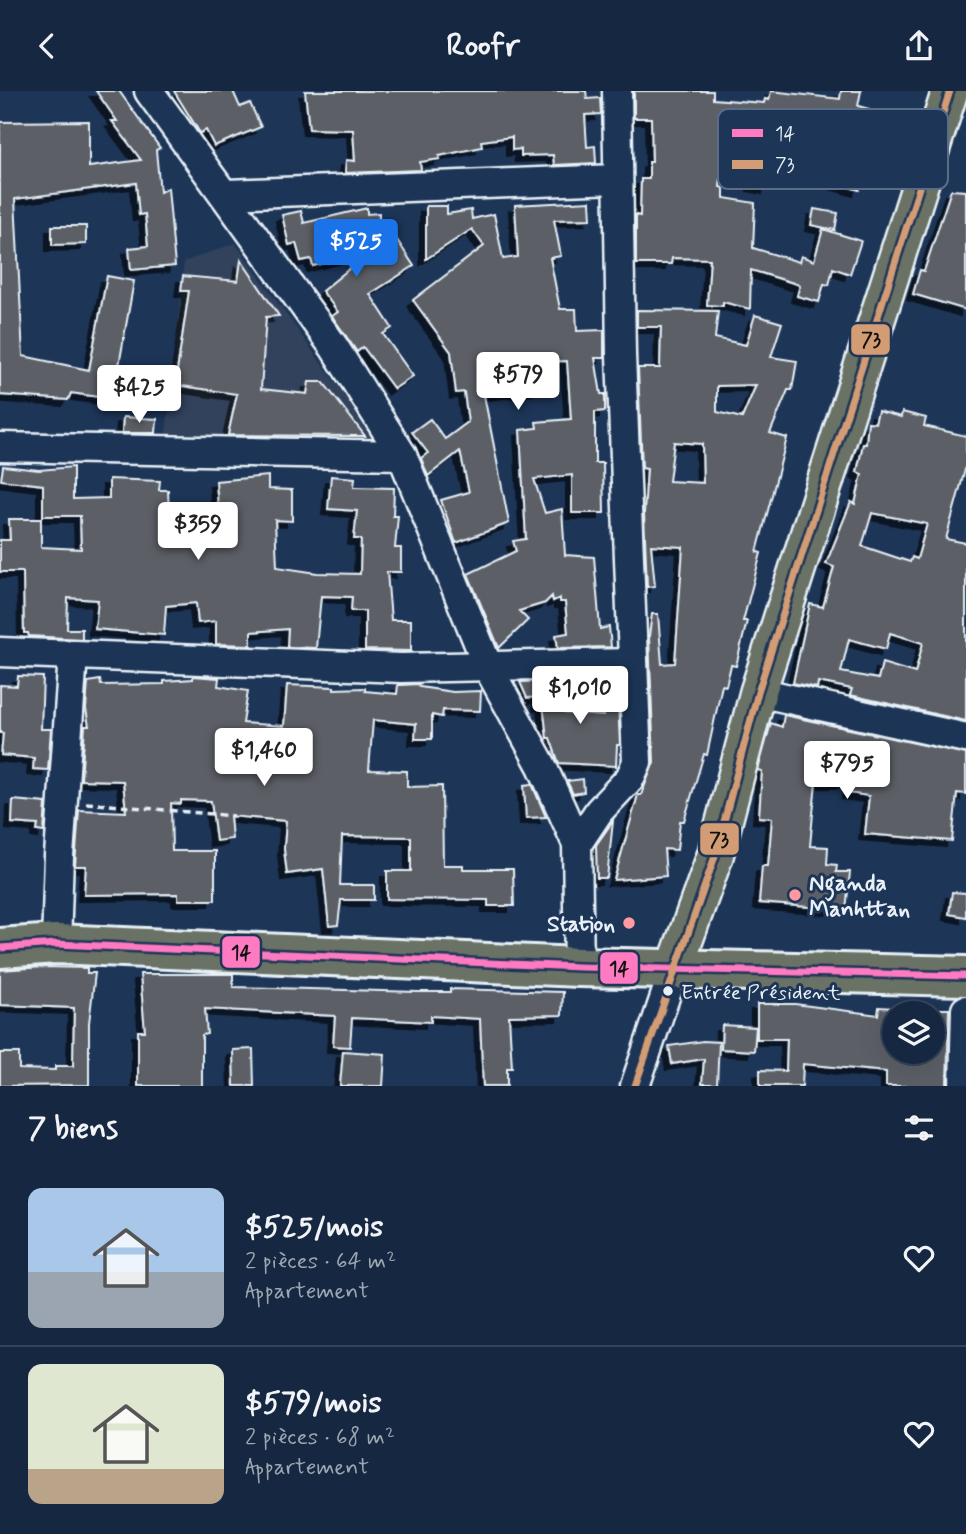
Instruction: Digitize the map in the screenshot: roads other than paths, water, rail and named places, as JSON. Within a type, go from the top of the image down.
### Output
[{"type":"highway","points":[[0,948],[56,944],[579,967],[966,976]]},
{"type":"main road","points":[[944,109],[950,91]]},
{"type":"main road","points":[[674,970],[715,856],[758,692],[919,189]]},
{"type":"street","points":[[149,91],[227,194],[334,347],[402,455],[489,669],[542,766],[577,844],[579,967]]},
{"type":"street","points":[[577,844],[598,810],[630,778],[637,761],[617,179],[617,91]]},
{"type":"street","points":[[227,194],[617,179]]},
{"type":"street","points":[[0,447],[402,455]]},
{"type":"street","points":[[0,652],[295,666],[489,669],[633,663]]},
{"type":"street","points":[[56,944],[73,655]]},
{"type":"street","points":[[758,692],[966,738]]},
{"type":"street","points":[[635,1086],[674,970]]},
{"type":"street","points":[[964,1086],[966,1010]]},
{"type":"place","name":"Nganda Manhttan","points":[[795,895]]},
{"type":"place","name":"Station","points":[[629,923]]},
{"type":"place","name":"Entrée Président","points":[[668,991]]}]
